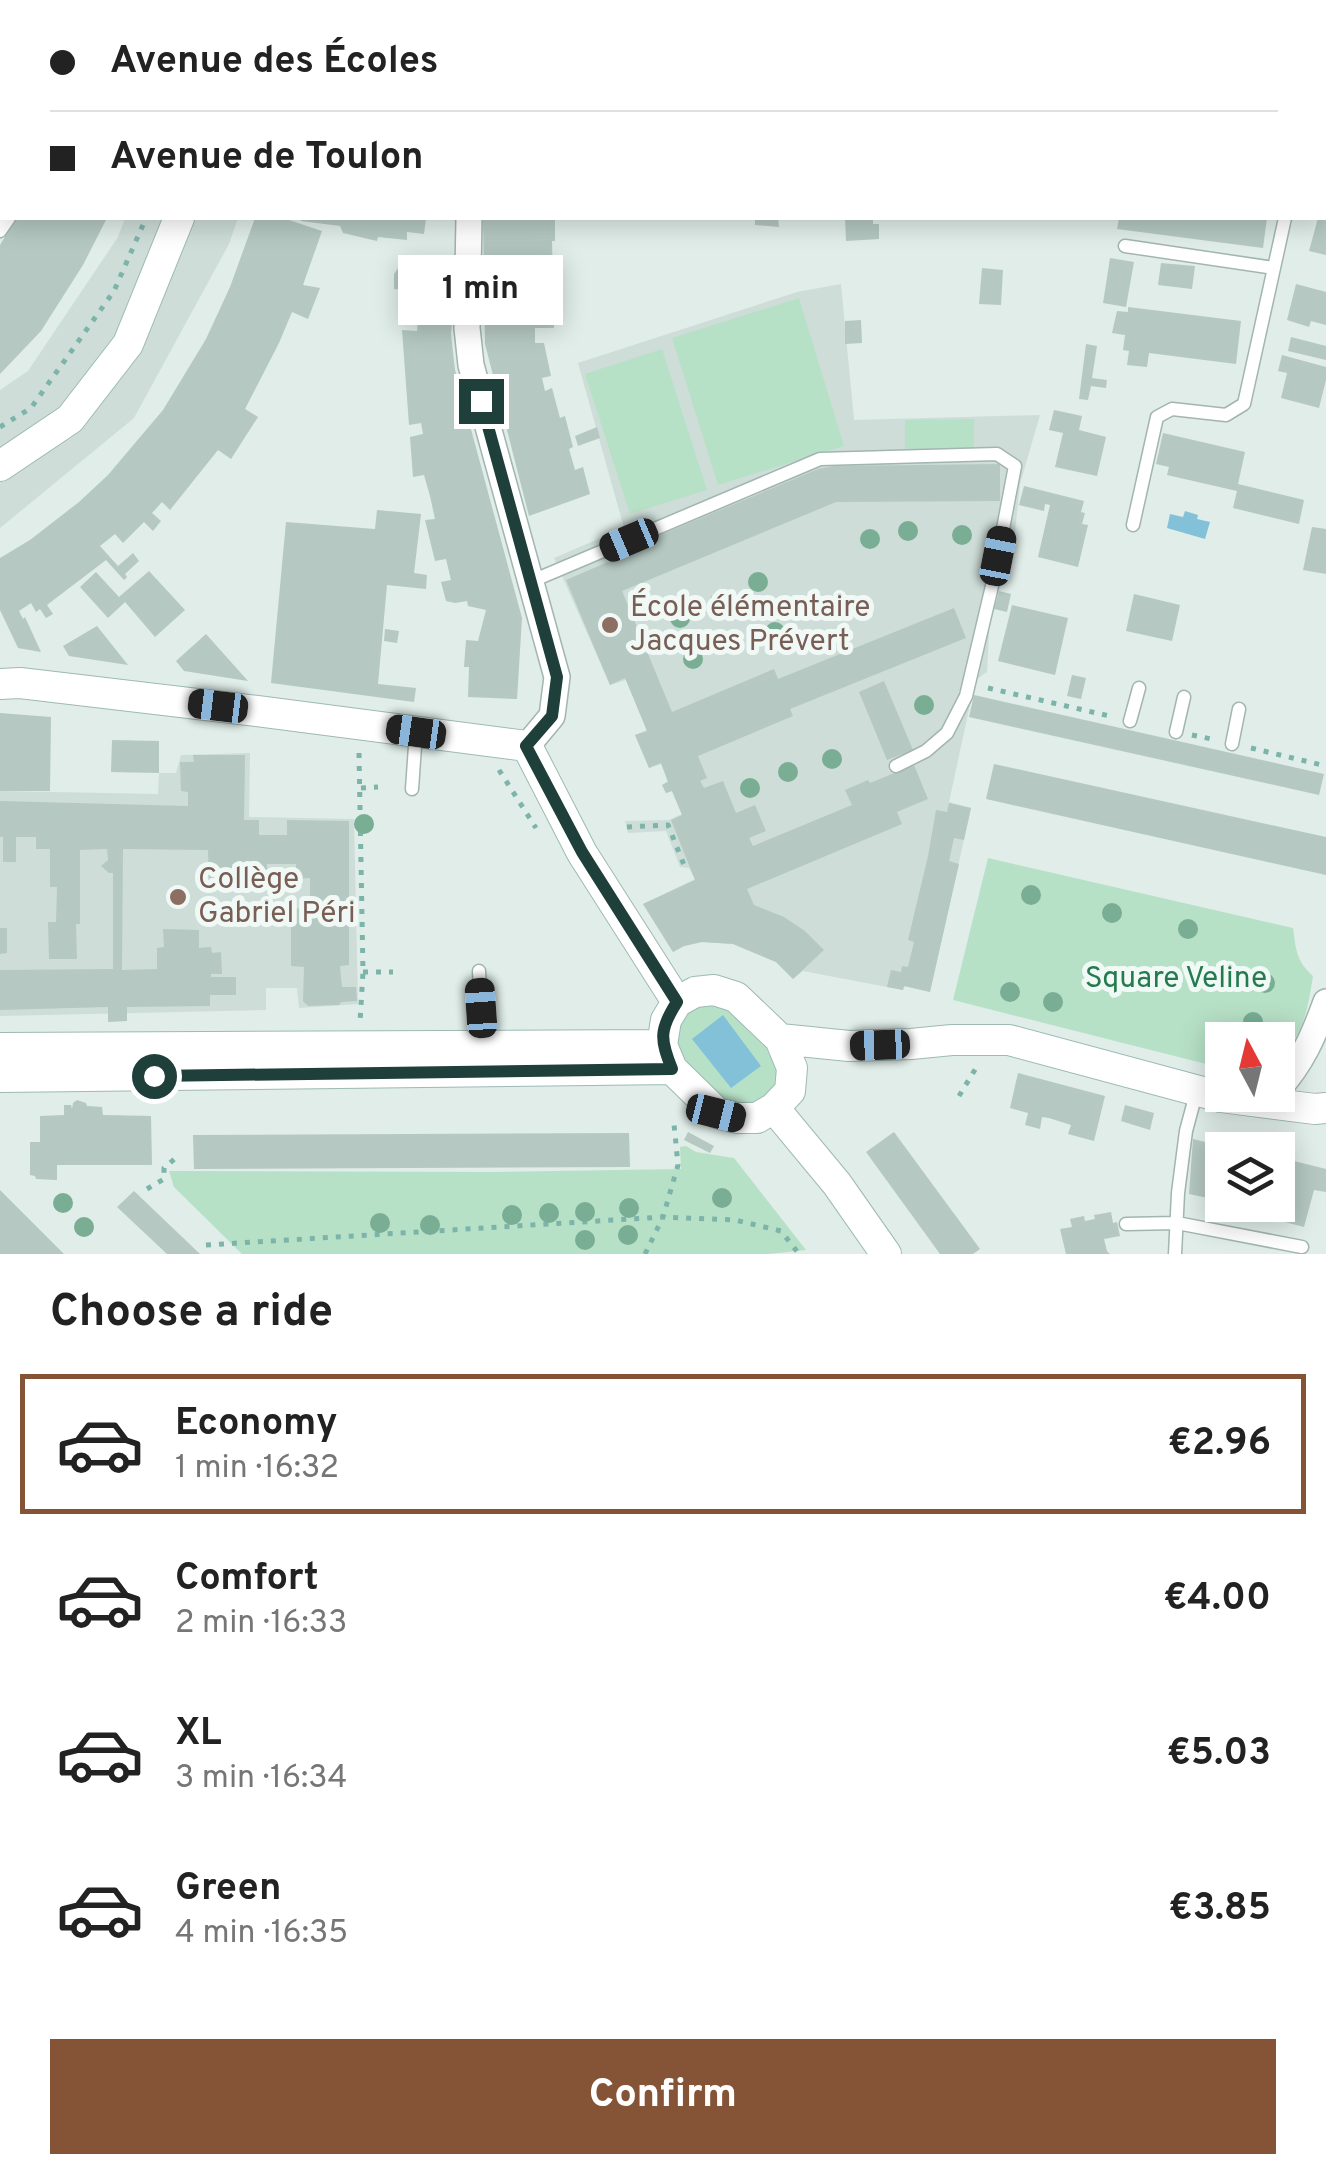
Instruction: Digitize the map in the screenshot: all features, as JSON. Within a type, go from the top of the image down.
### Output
[{"type":"street","points":[[0,466],[70,419],[128,344],[178,220]]},
{"type":"street","points":[[469,220],[471,365],[557,677],[552,716],[526,746]]},
{"type":"street","points":[[0,684],[20,683],[526,746]]},
{"type":"street","points":[[526,746],[582,852],[677,1002]]},
{"type":"street","points":[[714,990],[736,997],[780,1040],[792,1068],[790,1091],[774,1108],[757,1118],[737,1118],[716,1113],[667,1057],[666,1020],[677,1002],[695,992],[714,990]]},
{"type":"street","points":[[1295,1069],[1326,1002]]},
{"type":"street","points":[[780,1040],[849,1046],[1009,1040],[1205,1092]]},
{"type":"street","points":[[0,1048],[483,1046],[667,1057]]},
{"type":"street","points":[[0,1077],[667,1057]]},
{"type":"street","points":[[1295,1103],[1322,1111]]},
{"type":"street","points":[[774,1108],[837,1184],[886,1254]]},
{"type":"lane","points":[[1133,524],[1157,417],[1172,409],[1226,415],[1244,404],[1286,220]]},
{"type":"lane","points":[[1125,246],[1274,268]]},
{"type":"lane","points":[[532,582],[820,459],[997,454],[1015,466],[966,696],[947,732],[926,751],[896,766]]},
{"type":"lane","points":[[1130,721],[1140,688]]},
{"type":"lane","points":[[1176,732],[1184,697]]},
{"type":"lane","points":[[1232,744],[1239,709]]},
{"type":"lane","points":[[412,788],[416,732]]},
{"type":"lane","points":[[478,971],[483,1046]]},
{"type":"lane","points":[[1175,1254],[1186,1131],[1197,1090]]},
{"type":"lane","points":[[1126,1224],[1177,1223],[1302,1247]]},
{"type":"path","points":[[0,427],[31,408],[114,291],[145,220]]},
{"type":"path","points":[[359,746],[363,972],[359,1030]]},
{"type":"path","points":[[361,788],[378,787]]},
{"type":"path","points":[[627,827],[668,825],[684,865],[689,864]]},
{"type":"path","points":[[363,972],[393,972]]},
{"type":"path","points":[[959,1096],[977,1066]]},
{"type":"path","points":[[645,1254],[663,1217],[678,1166],[674,1124]]},
{"type":"path","points":[[147,1189],[164,1179],[164,1168],[178,1156]]},
{"type":"path","points":[[206,1245],[663,1217],[735,1220],[780,1231],[799,1254]]},
{"type":"shaded area","points":[[124,220],[237,220],[229,244],[134,418],[0,528],[0,390],[28,371],[118,237]]},
{"type":"shaded area","points":[[841,284],[854,420],[1040,415],[1020,484],[1015,532],[990,616],[987,672],[958,692],[971,700],[949,802],[971,808],[930,992],[803,971],[793,979],[776,962],[733,944],[702,942],[673,952],[643,904],[695,879],[689,868],[680,867],[666,831],[628,833],[625,821],[669,820],[682,814],[672,791],[666,793],[662,785],[668,781],[661,764],[649,768],[635,735],[647,730],[626,680],[610,685],[554,558],[624,528],[578,363],[797,292]]},
{"type":"shaded area","name":"Collège Gabriel Péri","points":[[250,753],[249,817],[354,819],[358,1004],[299,1008],[297,988],[266,988],[266,1010],[0,1016],[0,791],[158,794],[159,773],[176,773],[181,755]]},
{"type":"green space","points":[[799,298],[844,446],[718,485],[672,338]]},
{"type":"green space","points":[[662,349],[707,490],[630,514],[585,374]]},
{"type":"green space","points":[[974,419],[974,449],[905,450],[905,420]]},
{"type":"green space","name":"Square Veline","points":[[988,858],[1293,928],[1300,960],[1313,976],[1307,1010],[1295,1038],[1295,1022],[1205,1022],[1205,1064],[953,1000]]},
{"type":"green space","points":[[708,1003],[728,1008],[777,1059],[775,1084],[759,1102],[725,1107],[679,1052],[673,1040],[685,1011]]},
{"type":"green space","points":[[680,1147],[696,1152],[734,1158],[806,1250],[768,1254],[242,1254],[174,1187],[169,1171],[681,1169]]},
{"type":"water","points":[[1185,511],[1210,522],[1205,539],[1167,528],[1170,514],[1183,517]]},
{"type":"water","points":[[723,1015],[761,1066],[731,1088],[692,1039]]},
{"type":"building","points":[[15,220],[106,220],[41,331],[0,374],[0,245]]},
{"type":"building","points":[[254,220],[289,220],[322,231],[303,285],[320,288],[308,319],[292,312],[245,409],[258,417],[231,459],[218,450],[170,510],[162,502],[152,513],[161,521],[153,531],[144,522],[123,543],[115,534],[100,546],[118,566],[133,553],[139,561],[124,580],[106,560],[47,605],[53,614],[46,618],[31,603],[19,611],[41,652],[18,648],[0,610],[0,558],[30,540],[108,475],[163,410],[206,339]]},
{"type":"building","points":[[426,220],[424,234],[407,232],[407,240],[378,237],[377,241],[343,233],[340,226],[301,221]]},
{"type":"building","points":[[483,220],[555,220],[554,328],[535,328],[535,343],[544,343],[551,376],[542,378],[545,391],[552,388],[560,418],[565,416],[575,470],[583,467],[590,494],[529,516],[485,344]]},
{"type":"building","points":[[755,220],[778,220],[779,227],[755,225]]},
{"type":"building","points":[[845,220],[873,220],[873,224],[879,224],[879,239],[846,241]]},
{"type":"building","points":[[1119,220],[1267,220],[1263,248],[1117,229]]},
{"type":"building","points":[[1317,220],[1326,220],[1326,255],[1309,251]]},
{"type":"building","points":[[1110,258],[1134,262],[1126,307],[1103,303]]},
{"type":"building","points":[[1161,263],[1195,266],[1192,289],[1158,285]]},
{"type":"building","points":[[403,266],[431,267],[430,279],[405,277],[405,290],[394,289],[394,274]]},
{"type":"building","points":[[982,268],[1003,270],[1001,305],[979,304]]},
{"type":"building","points":[[420,283],[455,286],[451,334],[455,370],[522,618],[517,699],[468,697],[466,640],[478,641],[486,610],[468,606],[467,601],[446,601],[441,582],[451,580],[446,559],[435,561],[425,520],[435,519],[430,496],[424,475],[413,477],[410,437],[423,434],[421,423],[409,425],[402,330],[417,331],[418,319],[411,319],[411,308],[418,308]]},
{"type":"building","points":[[1296,284],[1326,292],[1326,325],[1311,321],[1309,327],[1287,320]]},
{"type":"building","points":[[1128,307],[1241,321],[1236,364],[1149,353],[1147,367],[1127,365],[1125,335],[1112,333],[1117,311],[1128,312]]},
{"type":"building","points":[[861,320],[862,343],[845,344],[845,321]]},
{"type":"building","points":[[1291,337],[1326,346],[1326,360],[1288,351]]},
{"type":"building","points":[[1086,344],[1097,346],[1092,378],[1107,380],[1106,388],[1091,386],[1088,400],[1079,399]]},
{"type":"building","points":[[1282,355],[1326,367],[1319,408],[1281,398],[1287,373],[1278,371]]},
{"type":"building","points":[[1054,410],[1082,416],[1079,430],[1106,437],[1097,476],[1055,467],[1063,433],[1049,430]]},
{"type":"building","points":[[597,427],[600,438],[578,446],[575,436]]},
{"type":"building","points":[[1163,433],[1245,452],[1238,484],[1304,500],[1299,524],[1233,508],[1237,491],[1167,475],[1169,467],[1156,464]]},
{"type":"building","points":[[1000,464],[1000,501],[836,502],[622,591],[672,712],[774,669],[778,679],[954,608],[966,638],[790,709],[793,716],[698,756],[707,778],[700,781],[704,788],[723,781],[736,813],[755,805],[766,831],[749,838],[753,846],[852,805],[845,790],[914,765],[928,799],[897,812],[902,824],[747,889],[754,905],[784,917],[824,950],[793,979],[776,962],[733,944],[702,942],[673,952],[643,904],[695,880],[671,820],[682,815],[672,791],[666,793],[662,785],[668,782],[661,763],[649,768],[635,735],[647,731],[625,678],[610,685],[566,580],[610,561],[608,557],[818,469]]},
{"type":"building","points":[[1024,486],[1084,501],[1082,524],[1088,525],[1078,567],[1038,557],[1050,505],[1045,504],[1044,511],[1019,505]]},
{"type":"building","points":[[377,510],[421,514],[414,573],[427,575],[426,589],[387,585],[378,684],[416,688],[414,702],[271,683],[286,522],[375,529]]},
{"type":"building","points":[[1312,527],[1326,529],[1326,574],[1303,570]]},
{"type":"building","points":[[149,571],[185,610],[155,637],[125,602],[108,618],[80,587],[96,572],[119,597]]},
{"type":"building","points":[[999,591],[1011,594],[1007,612],[994,609]]},
{"type":"building","points":[[1134,594],[1180,605],[1172,641],[1126,631]]},
{"type":"building","points":[[1012,605],[1068,618],[1055,675],[998,661]]},
{"type":"building","points":[[97,626],[128,665],[69,656],[63,646]]},
{"type":"building","points":[[385,629],[399,631],[397,643],[384,641]]},
{"type":"building","points":[[206,634],[248,681],[184,671],[176,661]]},
{"type":"building","points":[[1072,675],[1086,678],[1081,699],[1067,696]]},
{"type":"building","points":[[884,681],[913,750],[887,760],[859,692]]},
{"type":"building","points":[[974,695],[1324,774],[1319,795],[969,717]]},
{"type":"building","points":[[0,713],[51,717],[50,791],[0,791]]},
{"type":"building","points":[[112,740],[159,741],[159,773],[111,772]]},
{"type":"building","points":[[193,755],[245,755],[244,820],[259,820],[259,835],[287,835],[287,820],[349,821],[349,965],[340,966],[342,987],[356,987],[357,1001],[308,1006],[303,1001],[304,967],[291,966],[291,908],[310,909],[310,878],[296,879],[296,864],[267,864],[267,878],[209,878],[208,850],[123,849],[122,970],[157,969],[157,948],[164,947],[163,929],[199,930],[199,948],[211,947],[212,953],[221,952],[222,974],[211,977],[236,977],[236,995],[210,995],[210,1006],[127,1007],[127,1021],[108,1022],[108,1007],[0,1010],[0,970],[113,969],[113,873],[101,866],[108,860],[107,849],[80,850],[77,959],[49,959],[48,922],[56,922],[57,887],[50,887],[50,849],[36,849],[36,837],[16,837],[16,862],[3,862],[0,801],[188,806],[188,792],[181,791],[180,762],[194,762]]},
{"type":"building","points":[[994,764],[1326,837],[1326,875],[986,799]]},
{"type":"building","points":[[949,803],[971,808],[964,840],[954,838],[949,861],[959,864],[930,992],[887,987],[891,970],[901,972],[902,966],[908,967],[914,942],[908,940],[936,810],[947,812]]},
{"type":"building","points":[[0,928],[7,928],[7,953],[0,954]]},
{"type":"building","points":[[1018,1073],[1105,1096],[1094,1141],[1068,1134],[1071,1125],[1049,1118],[1042,1117],[1040,1129],[1025,1125],[1028,1113],[1010,1108]]},
{"type":"building","points":[[77,1100],[87,1106],[102,1107],[103,1115],[151,1116],[152,1165],[57,1165],[57,1180],[30,1175],[30,1142],[40,1142],[40,1116],[64,1115],[64,1105],[71,1105],[72,1109]]},
{"type":"building","points":[[1125,1105],[1154,1113],[1150,1130],[1121,1121]]},
{"type":"building","points":[[688,1132],[714,1146],[710,1153],[684,1140]]},
{"type":"building","points":[[894,1132],[980,1249],[973,1254],[940,1254],[866,1152]]},
{"type":"building","points":[[629,1133],[630,1167],[194,1169],[193,1135]]},
{"type":"building","points":[[1193,1139],[1205,1142],[1205,1197],[1189,1194]]},
{"type":"building","points":[[1295,1161],[1326,1169],[1326,1192],[1314,1190],[1304,1227],[1284,1222],[1295,1222]]},
{"type":"building","points":[[0,1190],[64,1254],[0,1254]]},
{"type":"building","points":[[134,1191],[200,1254],[167,1254],[117,1207]]},
{"type":"building","points":[[1111,1212],[1120,1236],[1104,1239],[1110,1254],[1066,1254],[1060,1229],[1072,1227],[1070,1219],[1084,1216],[1085,1221]]},
{"type":"place","name":"École élémentaire Jacques Prévert","points":[[610,625]]},
{"type":"place","name":"Collège Gabriel Péri","points":[[178,897]]},
{"type":"route","points":[[154,1076],[672,1069],[662,1045],[666,1020],[677,1002],[582,852],[526,746],[552,716],[557,677],[481,401]]}]
